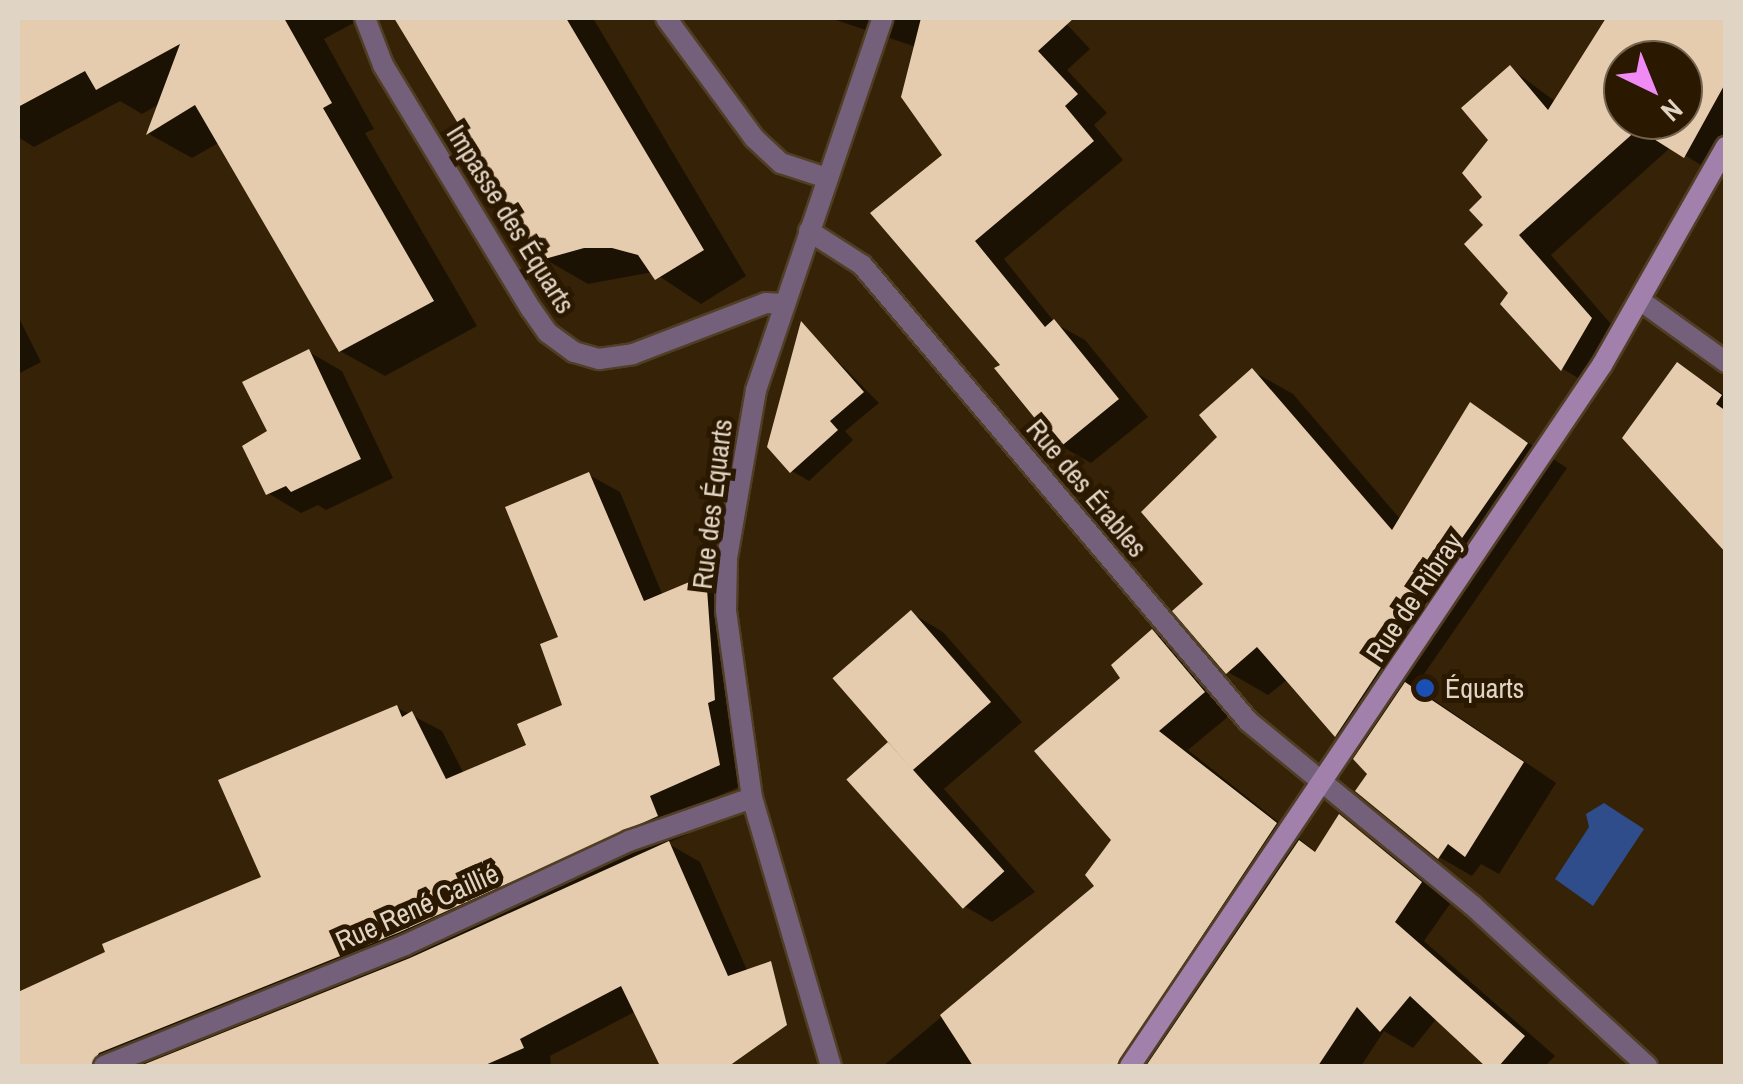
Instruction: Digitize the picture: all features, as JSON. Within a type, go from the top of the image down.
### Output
[{"type":"street","name":"Impasse des Équarts","points":[[366,18],[383,65],[531,309],[574,352],[598,359],[633,354],[766,303],[784,304]]},
{"type":"street","points":[[666,18],[754,138],[781,163],[824,177]]},
{"type":"street","name":"Rue des Équarts","points":[[831,1066],[752,798],[726,610],[727,558],[746,436],[784,304],[824,177],[883,18]]},
{"type":"street","name":"Rue de Ribray","points":[[1130,1066],[1641,301],[1726,147]]},
{"type":"street","name":"Rue des Érables","points":[[809,230],[862,265],[1248,721],[1320,786],[1472,904],[1647,1066]]},
{"type":"street","points":[[1641,301],[1726,362]]},
{"type":"street","name":"Rue René Caillié","points":[[104,1066],[405,944],[630,841],[752,798]]},
{"type":"water","points":[[1604,803],[1644,829],[1593,906],[1555,879],[1589,827],[1586,814]]},
{"type":"building","points":[[18,18],[284,18],[332,103],[323,108],[434,301],[339,352],[195,105],[146,135],[180,44],[96,90],[85,71],[18,107]]},
{"type":"building","points":[[394,18],[566,18],[704,250],[655,280],[638,255],[612,248],[584,248],[541,260]]},
{"type":"building","points":[[921,18],[1074,18],[1038,51],[1078,94],[1065,106],[1094,141],[975,241],[1045,327],[1054,319],[1119,399],[1059,448],[994,368],[1000,365],[870,213],[942,155],[901,97]]},
{"type":"building","points":[[1606,18],[1726,18],[1726,82],[1703,124],[1703,40],[1603,40],[1603,140],[1626,140],[1519,235],[1592,318],[1561,371],[1500,304],[1508,293],[1464,244],[1483,225],[1469,210],[1482,197],[1462,173],[1488,140],[1461,108],[1510,65],[1548,110]]},
{"type":"building","points":[[1655,140],[1694,140],[1684,158]]},
{"type":"building","points":[[801,321],[864,392],[830,421],[838,430],[790,473],[767,447]]},
{"type":"building","points":[[309,349],[361,459],[291,492],[286,486],[266,495],[242,446],[267,431],[242,382]]},
{"type":"building","points":[[1677,362],[1722,395],[1716,404],[1726,411],[1726,553],[1622,438]]},
{"type":"building","points":[[1252,368],[1392,530],[1470,402],[1528,443],[1376,662],[1382,666],[1335,737],[1257,647],[1226,674],[1172,611],[1203,584],[1141,512],[1217,437],[1199,415]]},
{"type":"building","points":[[589,472],[644,601],[706,575],[715,700],[708,703],[720,765],[650,796],[658,816],[400,932],[99,1053],[91,1066],[18,1066],[18,992],[105,952],[102,944],[261,877],[218,780],[397,705],[402,717],[412,711],[446,779],[526,745],[517,724],[562,705],[540,644],[558,637],[505,507]]},
{"type":"building","points":[[911,610],[991,702],[913,770],[833,678]]},
{"type":"building","points":[[1152,629],[1205,692],[1159,731],[1277,823],[1116,1066],[973,1066],[940,1015],[1094,886],[1085,875],[1111,840],[1034,751],[1120,678],[1111,665]]},
{"type":"building","points":[[1405,682],[1524,762],[1465,857],[1448,844],[1438,859],[1355,791],[1367,774],[1353,759]]},
{"type":"building","points":[[888,742],[1004,871],[963,909],[846,779]]},
{"type":"building","points":[[1339,814],[1422,882],[1395,922],[1525,1036],[1499,1066],[1485,1066],[1410,996],[1380,1032],[1357,1007],[1318,1066],[1146,1066],[1299,840],[1315,852]]},
{"type":"building","points":[[669,841],[728,976],[771,961],[787,1025],[729,1066],[660,1066],[621,986],[520,1039],[524,1048],[483,1066],[140,1066],[410,958]]},
{"type":"place","name":"Équarts","points":[[1425,688]]}]
